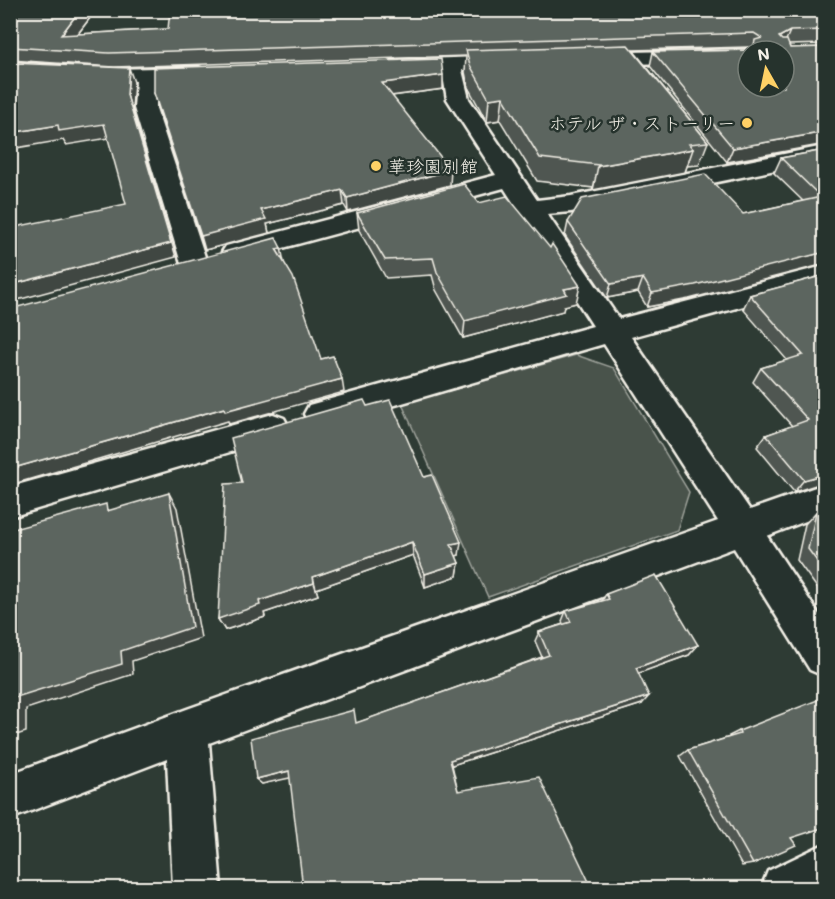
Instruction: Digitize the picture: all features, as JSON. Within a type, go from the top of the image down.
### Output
[{"type":"street","points":[[570,60],[736,55]]},
{"type":"street","points":[[629,58],[643,76]]},
{"type":"street","points":[[372,67],[522,62]]},
{"type":"street","points":[[451,64],[458,99],[825,656]]},
{"type":"street","points":[[10,68],[114,75],[218,72]]},
{"type":"street","points":[[147,74],[145,108],[182,266],[509,179]]},
{"type":"street","points":[[529,208],[571,204],[714,164],[825,153]]},
{"type":"street","points":[[10,502],[612,332],[825,275]]},
{"type":"street","points":[[10,797],[187,730],[825,498]]},
{"type":"street","points":[[187,730],[197,888]]},
{"type":"street","points":[[785,888],[825,868]]},
{"type":"shaded area","points":[[576,355],[614,368],[689,492],[677,530],[488,597],[402,404]]},
{"type":"building","points":[[10,10],[80,10],[61,35],[168,29],[170,10],[825,10],[825,30],[790,31],[779,37],[781,39],[758,39],[762,38],[754,33],[109,53],[10,47]]},
{"type":"building","points":[[628,45],[708,142],[689,144],[693,149],[598,166],[540,158],[503,97],[489,99],[470,65],[466,50]]},
{"type":"building","points":[[825,47],[825,132],[733,148],[653,52],[736,50],[736,99],[796,99],[796,48]]},
{"type":"building","points":[[441,59],[443,75],[382,83],[451,170],[347,198],[342,190],[261,210],[266,219],[201,236],[154,93],[154,68]]},
{"type":"building","points":[[10,63],[129,68],[127,95],[171,243],[10,285],[10,228],[126,204],[104,124],[59,131],[58,125],[10,133]]},
{"type":"building","points":[[825,150],[825,252],[695,285],[652,293],[643,278],[611,284],[568,222],[582,199],[705,174],[743,214],[821,197],[781,158]]},
{"type":"building","points":[[464,184],[479,203],[507,196],[550,248],[552,244],[580,286],[564,289],[567,294],[465,321],[437,272],[433,258],[385,260],[357,213]]},
{"type":"building","points":[[276,238],[281,248],[276,249],[293,277],[321,359],[333,356],[342,379],[225,411],[224,408],[10,469],[10,309]]},
{"type":"building","points":[[825,275],[825,385],[821,386],[825,390],[825,474],[804,480],[766,435],[808,420],[761,368],[803,355],[750,295]]},
{"type":"building","points":[[364,400],[367,406],[390,400],[424,477],[432,475],[461,542],[451,544],[459,563],[425,574],[412,542],[313,577],[314,583],[259,601],[260,605],[218,619],[225,484],[242,483],[231,438]]},
{"type":"building","points":[[169,493],[192,627],[121,651],[122,664],[10,699],[10,530],[106,504],[107,511]]},
{"type":"building","points":[[825,509],[825,572],[808,549],[816,512]]},
{"type":"building","points":[[656,575],[698,645],[636,668],[649,696],[450,760],[458,791],[539,777],[592,888],[303,888],[289,771],[256,779],[251,738],[354,710],[356,723],[549,655],[539,632],[571,622],[566,611],[609,599],[606,594]]},
{"type":"building","points":[[825,697],[825,827],[791,838],[796,845],[753,864],[688,750],[740,734],[739,731]]},
{"type":"place","name":"ホテル ザ・ストーリー","points":[[747,123]]},
{"type":"place","name":"華珍園別館","points":[[376,166]]}]
